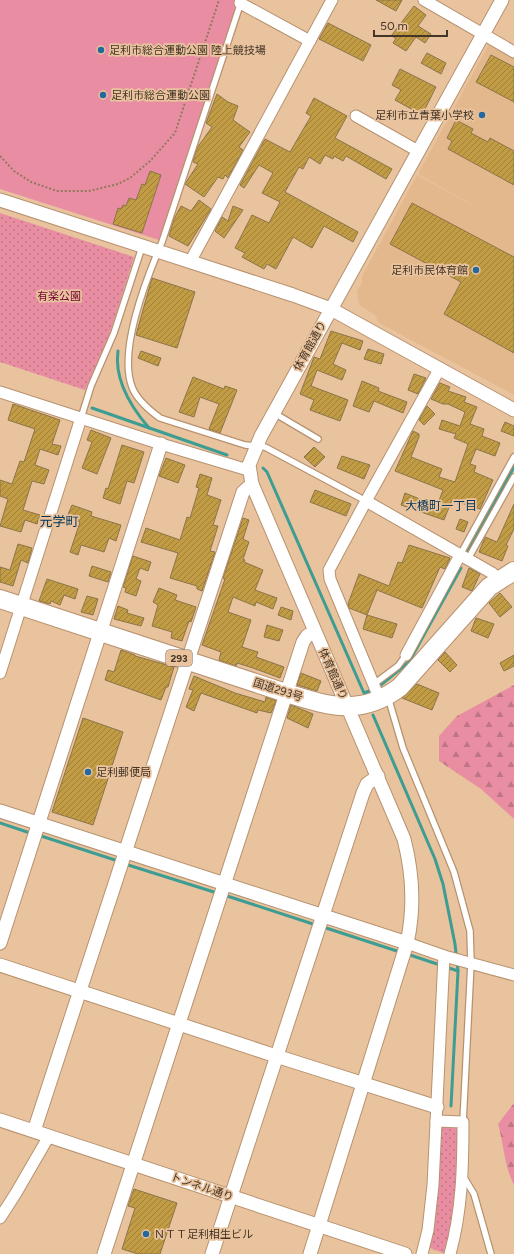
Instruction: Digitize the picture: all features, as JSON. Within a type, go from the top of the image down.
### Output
[{"type":"highway","name":"国道293号","points":[[0,599],[286,693],[321,703],[360,707],[380,693],[400,687],[478,600],[507,575]]},
{"type":"street","points":[[190,262],[332,0]]},
{"type":"street","points":[[424,0],[514,52]]},
{"type":"street","name":"体育館通り","points":[[310,1254],[320,1226],[407,943],[413,903],[410,864],[404,839],[348,706],[314,632],[252,484],[248,470],[256,447],[274,413],[502,0]]},
{"type":"street","points":[[241,1],[310,40]]},
{"type":"street","points":[[356,116],[418,151]]},
{"type":"street","points":[[0,200],[294,295],[331,309],[514,410]]},
{"type":"street","points":[[380,693],[330,579],[329,570],[440,368]]},
{"type":"street","points":[[0,392],[161,444],[248,470]]},
{"type":"street","points":[[0,672],[81,418]]},
{"type":"street","points":[[0,943],[161,444]]},
{"type":"street","points":[[34,1131],[243,492],[252,484]]},
{"type":"street","points":[[366,501],[464,557],[507,575]]},
{"type":"street","points":[[406,655],[464,557]]},
{"type":"street","points":[[104,1254],[303,642],[307,636],[314,632]]},
{"type":"street","points":[[212,1254],[363,793],[367,784],[378,776]]},
{"type":"street","points":[[0,812],[447,957],[514,975]]},
{"type":"street","points":[[422,1254],[428,1230],[434,1185],[436,1121],[447,957]]},
{"type":"street","points":[[0,965],[276,1056],[437,1107]]},
{"type":"street","name":"トンネル通り","points":[[0,1120],[405,1254]]},
{"type":"street","points":[[436,1121],[463,1122],[463,1175],[456,1232],[450,1254]]},
{"type":"street","points":[[0,1218],[49,1136]]},
{"type":"lane","points":[[241,1],[130,335],[127,366],[132,388],[148,409],[160,418],[188,428],[256,447],[265,447],[366,501]]},
{"type":"lane","points":[[81,418],[91,386],[114,333],[142,246]]},
{"type":"lane","points":[[274,413],[318,439]]},
{"type":"lane","points":[[464,557],[514,457]]},
{"type":"lane","points":[[464,557],[514,477]]},
{"type":"lane","points":[[406,655],[380,693],[447,854],[461,892],[470,931],[463,1122]]},
{"type":"lane","points":[[463,1175],[474,1194],[491,1254]]},
{"type":"path","points":[[0,156],[14,171],[31,182],[57,190],[89,191],[118,184],[130,178],[150,161],[175,133],[220,0]]},
{"type":"shaded area","points":[[488,46],[495,46],[514,57],[514,395],[379,323],[375,315],[359,305],[357,291],[362,283],[362,276],[417,175],[490,215],[418,174]]},
{"type":"green space","name":"足利市総合運動公園 陸上競技場","points":[[0,0],[238,0],[159,240],[0,189]]},
{"type":"green space","name":"有楽公園","points":[[0,213],[134,257],[110,333],[85,390],[0,362]]},
{"type":"green space","points":[[514,685],[514,819],[481,789],[439,761],[439,736],[457,716]]},
{"type":"green space","points":[[514,1103],[514,1185],[506,1163],[498,1124]]},
{"type":"green space","points":[[457,1126],[459,1128],[454,1209],[446,1254],[430,1248],[434,1219],[441,1127]]},
{"type":"building","points":[[376,0],[402,0],[396,11]]},
{"type":"building","points":[[414,6],[426,15],[418,26],[431,34],[425,43],[416,37],[406,51],[393,43],[396,38],[391,36]]},
{"type":"building","points":[[328,23],[371,45],[363,61],[319,39]]},
{"type":"building","points":[[427,53],[446,63],[441,74],[421,63]]},
{"type":"building","points":[[491,55],[514,67],[514,102],[476,82]]},
{"type":"building","points":[[400,69],[436,87],[422,115],[395,100],[401,90],[392,85]]},
{"type":"building","points":[[217,94],[228,102],[238,106],[233,120],[250,132],[239,147],[243,150],[228,178],[225,175],[223,179],[218,177],[204,197],[185,184],[198,164],[193,162],[197,148],[212,127],[206,123]]},
{"type":"building","points":[[314,98],[347,116],[335,138],[392,169],[386,179],[346,156],[343,161],[334,156],[333,159],[325,155],[320,164],[309,157],[303,169],[299,167],[285,192],[358,232],[353,242],[324,226],[312,248],[293,237],[276,269],[267,264],[264,269],[242,257],[245,253],[235,248],[252,215],[269,223],[280,202],[262,193],[273,173],[259,165],[244,188],[240,185],[265,139],[290,152],[311,116],[306,113]]},
{"type":"building","points":[[456,120],[473,129],[471,133],[488,142],[490,138],[514,151],[514,185],[448,149],[452,141],[447,138]]},
{"type":"building","points":[[150,171],[161,175],[142,233],[113,224],[118,208],[121,209],[123,205],[126,206],[129,198],[136,200],[142,184],[145,185]]},
{"type":"building","points":[[199,200],[211,209],[188,246],[169,236],[174,219],[181,206],[191,211]]},
{"type":"building","name":"足利市民体育館","points":[[412,203],[514,257],[514,353],[444,314],[461,282],[390,244]]},
{"type":"building","points":[[233,206],[243,210],[224,238],[215,231],[222,217],[228,221]]},
{"type":"building","points":[[152,278],[195,292],[177,348],[136,335]]},
{"type":"building","points":[[331,331],[363,341],[360,350],[342,343],[333,364],[346,370],[342,380],[317,370],[311,386],[348,400],[340,421],[310,410],[314,400],[300,394],[314,357],[320,359]]},
{"type":"building","points":[[368,349],[384,354],[381,364],[364,359]]},
{"type":"building","points":[[141,351],[161,358],[158,366],[138,358]]},
{"type":"building","points":[[414,374],[426,378],[418,394],[408,390]]},
{"type":"building","points":[[193,377],[224,389],[225,386],[237,390],[220,433],[209,429],[219,404],[200,397],[194,417],[179,412]]},
{"type":"building","points":[[362,381],[379,388],[378,391],[407,402],[403,413],[374,401],[369,412],[353,406]]},
{"type":"building","points":[[440,383],[450,387],[448,391],[466,397],[464,402],[477,407],[470,424],[484,429],[482,436],[500,443],[495,456],[476,449],[470,464],[476,466],[474,472],[493,480],[480,509],[452,500],[444,520],[401,505],[405,493],[437,506],[443,490],[395,471],[413,431],[419,434],[419,437],[411,457],[442,469],[439,477],[455,482],[468,444],[454,438],[456,434],[439,429],[442,420],[460,426],[465,412],[448,404],[443,404],[431,399]]},
{"type":"building","points":[[13,404],[60,420],[52,444],[61,446],[58,455],[40,449],[35,465],[49,470],[44,484],[32,481],[23,510],[40,515],[37,524],[25,520],[21,532],[0,526],[8,499],[0,496],[0,480],[12,484],[20,461],[24,462],[35,429],[8,420]]},
{"type":"building","points":[[427,406],[435,414],[424,425],[419,420]]},
{"type":"building","points":[[505,422],[514,426],[514,436],[501,431]]},
{"type":"building","points":[[91,430],[111,438],[97,474],[82,468],[92,442],[87,440]]},
{"type":"building","points":[[122,445],[144,452],[134,483],[127,481],[120,504],[103,498],[106,488],[108,489]]},
{"type":"building","points":[[314,447],[325,457],[315,467],[304,457]]},
{"type":"building","points":[[342,456],[370,465],[364,479],[337,468]]},
{"type":"building","points":[[166,458],[185,465],[178,483],[159,476]]},
{"type":"building","points":[[200,474],[212,478],[207,495],[221,500],[213,525],[218,526],[210,551],[215,552],[202,591],[197,589],[197,586],[170,578],[178,553],[141,542],[146,528],[180,540],[187,517],[190,518],[199,488],[196,487]]},
{"type":"building","points":[[315,490],[351,504],[346,516],[310,502]]},
{"type":"building","points":[[514,504],[514,529],[506,545],[508,546],[502,561],[479,552],[485,537],[497,542]]},
{"type":"building","points":[[72,505],[92,512],[91,516],[121,525],[116,541],[109,538],[104,552],[81,545],[78,555],[70,552],[80,522],[67,517]]},
{"type":"building","points":[[243,518],[249,520],[243,539],[249,542],[243,559],[245,560],[244,562],[263,570],[255,590],[277,598],[273,609],[256,602],[255,606],[233,597],[228,612],[251,620],[242,647],[258,652],[256,657],[284,667],[280,678],[237,663],[236,666],[219,660],[221,652],[202,645],[225,579],[223,578]]},
{"type":"building","points":[[460,519],[468,522],[464,532],[456,529]]},
{"type":"building","points":[[18,544],[32,548],[28,563],[21,560],[13,586],[0,582],[0,567],[10,570]]},
{"type":"building","points":[[409,545],[450,558],[445,569],[440,567],[422,608],[377,590],[367,615],[349,608],[348,604],[359,574],[389,586],[398,562],[402,563]]},
{"type":"building","points":[[133,556],[151,562],[148,571],[140,568],[136,579],[141,581],[136,596],[125,592],[126,588],[123,587]]},
{"type":"building","points":[[92,566],[111,572],[108,582],[89,576]]},
{"type":"building","points":[[469,568],[480,574],[472,591],[462,587]]},
{"type":"building","points":[[47,579],[78,589],[75,599],[64,595],[60,605],[51,601],[50,604],[39,601]]},
{"type":"building","points":[[159,588],[177,595],[175,600],[196,607],[182,641],[171,638],[172,632],[152,626],[158,605],[153,602]]},
{"type":"building","points":[[500,593],[512,607],[500,617],[489,603]]},
{"type":"building","points":[[87,596],[98,599],[93,615],[81,612]]},
{"type":"building","points":[[118,606],[128,610],[127,613],[144,618],[141,626],[114,619]]},
{"type":"building","points":[[281,607],[293,611],[291,620],[278,615]]},
{"type":"building","points":[[367,615],[397,624],[392,638],[363,629]]},
{"type":"building","points":[[476,618],[494,624],[488,638],[471,631]]},
{"type":"building","points":[[267,625],[283,630],[279,641],[264,637]]},
{"type":"building","points":[[121,650],[135,656],[174,667],[168,687],[166,687],[161,700],[105,680],[108,670],[114,672]]},
{"type":"building","points":[[445,652],[457,665],[450,672],[438,660]]},
{"type":"building","points":[[514,655],[514,666],[504,671],[500,663]]},
{"type":"building","points":[[301,673],[321,681],[317,691],[297,685]]},
{"type":"building","points":[[194,676],[235,693],[265,702],[266,697],[276,701],[271,713],[258,710],[257,713],[201,693],[194,711],[186,707],[193,690],[189,689]]},
{"type":"building","points":[[417,684],[439,693],[432,710],[402,698]]},
{"type":"building","points":[[291,705],[313,714],[308,728],[287,718]]},
{"type":"building","name":"足利郵便局","points":[[83,718],[123,732],[93,825],[52,812]]},
{"type":"building","name":"ＮＴＴ足利相生ビル","points":[[134,1189],[177,1203],[160,1254],[138,1254],[122,1249],[135,1208],[128,1206]]},
{"type":"waterway","points":[[118,351],[117,361],[121,382],[125,392],[130,402],[149,428]]},
{"type":"waterway","points":[[92,408],[227,455]]},
{"type":"waterway","points":[[468,551],[514,467]]},
{"type":"waterway","points":[[263,468],[267,472],[364,693],[372,690]]},
{"type":"waterway","points":[[377,688],[409,662],[461,568]]},
{"type":"waterway","points":[[373,715],[435,859],[443,884],[455,944],[458,971],[451,1106]]},
{"type":"waterway","points":[[0,823],[33,834]]},
{"type":"waterway","points":[[38,835],[118,861]]},
{"type":"waterway","points":[[125,864],[217,893]]},
{"type":"waterway","points":[[224,895],[316,925]]},
{"type":"waterway","points":[[323,927],[400,952]]},
{"type":"waterway","points":[[407,954],[458,971]]},
{"type":"place","name":"足利市総合運動公園 陸上競技場","points":[[101,50]]},
{"type":"place","name":"足利市総合運動公園","points":[[103,95]]},
{"type":"place","name":"足利市立青葉小学校","points":[[482,115]]},
{"type":"place","name":"足利市民体育館","points":[[476,270]]},
{"type":"place","name":"足利郵便局","points":[[88,772]]},
{"type":"place","name":"ＮＴＴ足利相生ビル","points":[[146,1234]]},
{"type":"district","name":"大橋町一丁目","points":[[441,506]]},
{"type":"district","name":"元学町","points":[[59,521]]}]
